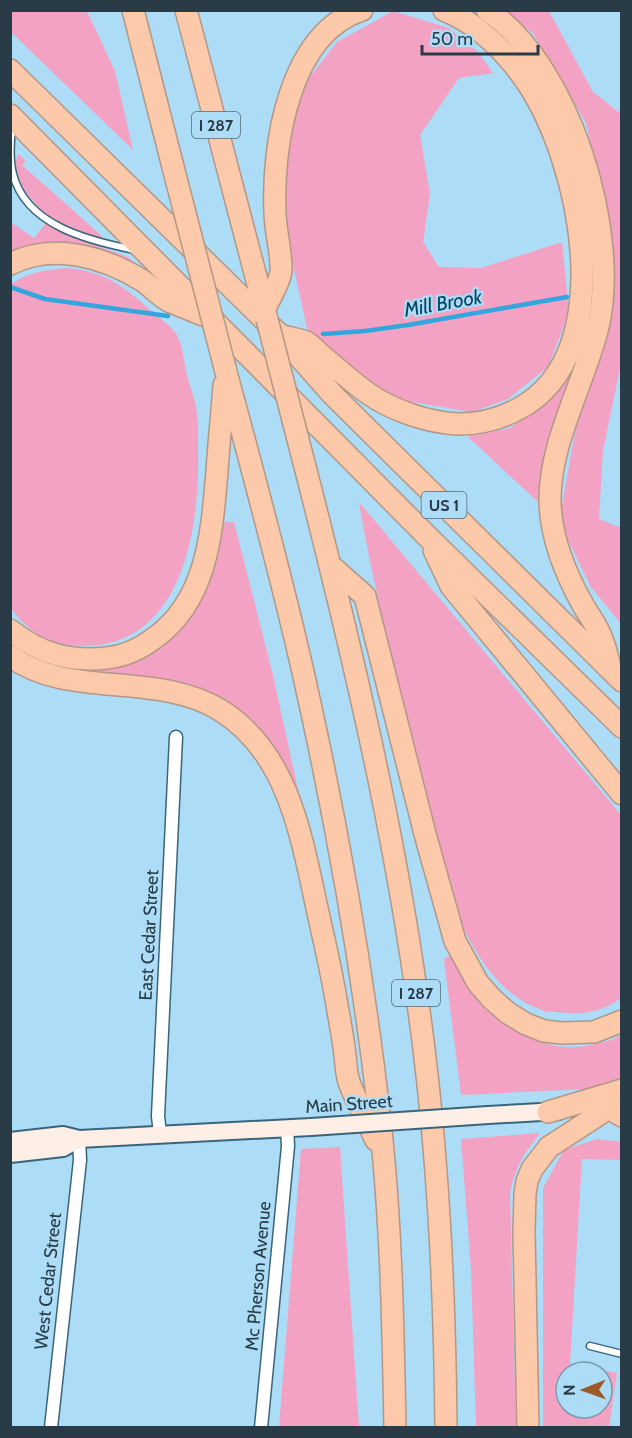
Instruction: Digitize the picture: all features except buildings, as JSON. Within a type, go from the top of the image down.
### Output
[{"type":"highway","name":"I 287","points":[[186,10],[270,321],[365,712],[386,812],[411,961],[435,1160],[446,1428]]},
{"type":"highway","points":[[362,10],[327,31],[317,42],[304,59],[288,103],[274,188],[281,272],[270,321],[307,343],[367,393],[398,409],[441,422],[475,423],[515,411],[533,401],[560,371],[578,326],[583,271],[581,244],[569,184],[556,144],[529,86],[509,59],[491,41],[469,24],[444,10]]},
{"type":"highway","points":[[487,10],[514,34],[534,57],[550,83],[579,146],[597,214],[604,273],[601,309],[592,350],[554,464],[551,514],[560,555],[583,605],[600,633],[617,676]]},
{"type":"highway","name":"I 287","points":[[132,13],[225,368],[229,401]]},
{"type":"highway","name":"US 1","points":[[10,70],[270,321],[333,395],[617,676]]},
{"type":"highway","name":"US 1","points":[[11,116],[426,536],[621,728]]},
{"type":"highway","points":[[10,264],[29,257],[53,254],[68,254],[103,261],[145,282],[167,300],[213,319]]},
{"type":"highway","points":[[10,630],[28,644],[43,651],[66,658],[91,660],[131,651],[147,643],[171,624],[182,612],[196,586],[210,543],[229,401]]},
{"type":"highway","points":[[229,401],[303,671],[346,889],[368,1033],[382,1154],[390,1263],[395,1428]]},
{"type":"highway","points":[[426,536],[451,586],[621,794]]},
{"type":"highway","points":[[330,565],[365,596],[425,834],[455,941],[478,983],[508,1013],[525,1024],[544,1030],[562,1033],[594,1032],[621,1022]]},
{"type":"highway","points":[[10,656],[31,668],[49,674],[81,680],[149,687],[195,698],[234,720],[264,751],[284,787],[296,820],[337,1003],[349,1080],[382,1154]]},
{"type":"highway","points":[[548,1112],[621,1090]]},
{"type":"highway","points":[[528,1428],[524,1232],[527,1181],[536,1163],[549,1147],[617,1110]]},
{"type":"main road","name":"Main Street","points":[[10,1141],[63,1136],[79,1139],[488,1115],[617,1110]]},
{"type":"main road","name":"Main Street","points":[[10,1154],[63,1148],[79,1139]]},
{"type":"street","name":"East Cedar Street","points":[[160,1134],[159,1104],[176,737]]},
{"type":"street","name":"Mc Pherson Avenue","points":[[261,1428],[288,1146],[287,1128]]},
{"type":"street","name":"West Cedar Street","points":[[51,1428],[80,1160],[79,1139]]},
{"type":"lane","points":[[11,116],[13,172],[16,182],[29,203],[59,227],[102,243],[145,252]]},
{"type":"lane","points":[[590,1346],[621,1354]]},
{"type":"shaded area","points":[[10,11],[87,11],[115,71],[133,150],[11,32]]},
{"type":"shaded area","points":[[393,11],[449,28],[478,52],[493,73],[459,78],[420,135],[430,194],[423,242],[439,267],[481,268],[562,242],[569,312],[548,367],[508,399],[472,412],[400,400],[344,367],[307,328],[294,269],[280,194],[298,92],[337,42]]},
{"type":"shaded area","points":[[501,11],[549,11],[593,92],[621,114],[621,363],[603,451],[599,519],[621,528],[621,624],[591,587],[559,522],[577,421],[603,350],[613,278],[601,192],[586,123],[532,32]]},
{"type":"shaded area","points":[[18,154],[26,161],[22,165],[103,237],[101,239],[61,224],[35,204],[17,174]]},
{"type":"shaded area","points":[[10,222],[34,238],[46,223],[68,235],[128,257],[143,271],[71,246],[71,242],[37,243],[11,251]]},
{"type":"shaded area","points":[[68,268],[95,273],[115,283],[134,296],[175,332],[182,349],[198,423],[198,481],[195,514],[189,546],[179,577],[164,604],[144,626],[117,641],[84,646],[61,644],[43,637],[26,625],[11,609],[11,284],[38,272]]},
{"type":"shaded area","points":[[572,372],[545,458],[538,502],[467,436],[510,428],[552,398]]},
{"type":"shaded area","points":[[359,502],[621,815],[621,998],[606,1007],[591,1012],[575,1013],[548,1012],[539,1009],[507,989],[481,958],[459,919],[442,874],[429,827],[373,577]]},
{"type":"shaded area","points":[[225,522],[234,522],[273,675],[305,822],[249,720],[93,673],[153,651],[217,545]]},
{"type":"shaded area","points":[[451,955],[466,983],[481,1000],[493,1013],[522,1034],[555,1046],[573,1047],[603,1042],[621,1035],[621,1080],[589,1089],[461,1095],[444,959]]},
{"type":"shaded area","points":[[540,1133],[521,1161],[510,1193],[516,1427],[476,1427],[471,1269],[461,1139]]},
{"type":"shaded area","points":[[597,1139],[621,1142],[621,1160],[582,1159],[570,1360],[554,1360],[554,1420],[610,1420],[609,1427],[543,1427],[543,1188],[564,1150]]},
{"type":"shaded area","points":[[340,1147],[359,1427],[279,1427],[301,1149]]},
{"type":"shaded area","points":[[614,1372],[617,1373],[614,1393]]},
{"type":"waterway","name":"Mill Brook","points":[[10,287],[45,299],[168,316]]},
{"type":"waterway","name":"Mill Brook","points":[[323,334],[408,325],[567,297]]}]
